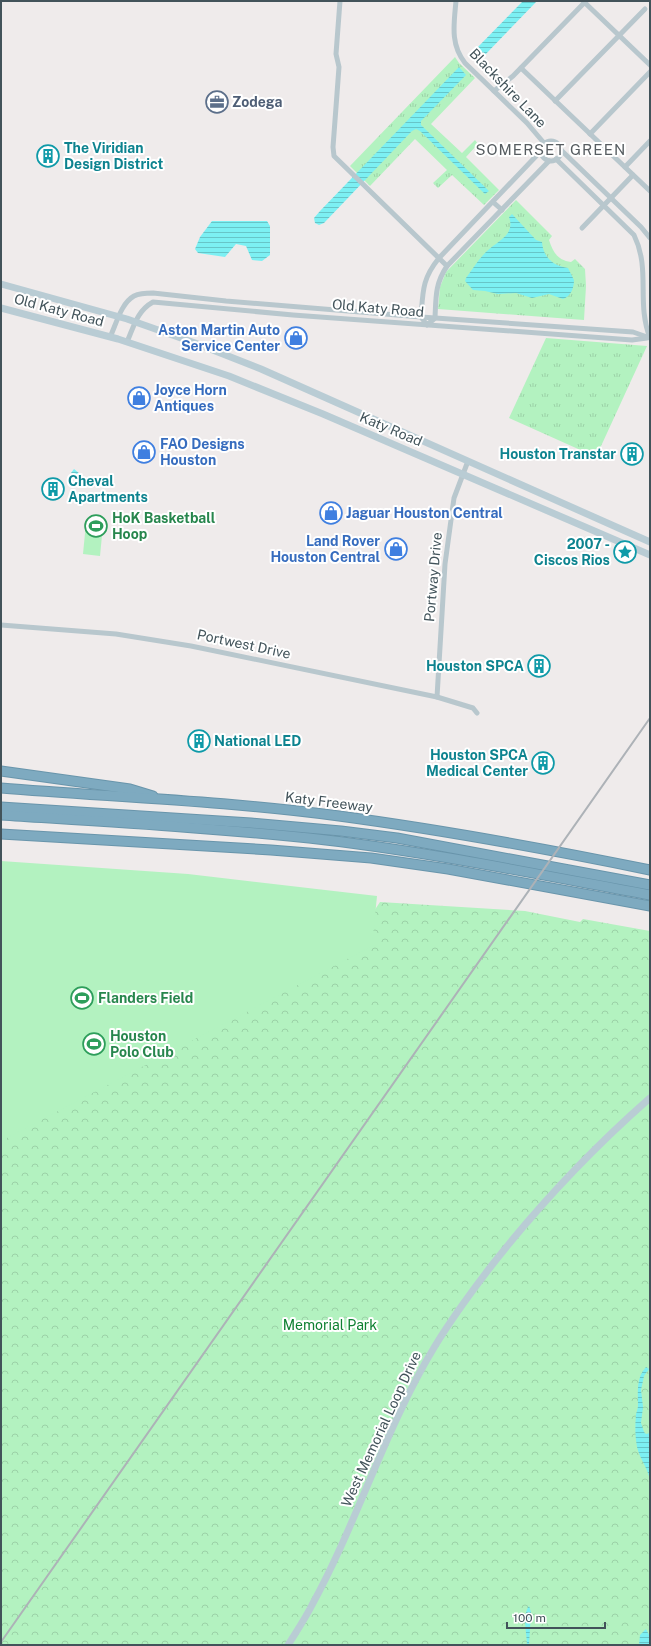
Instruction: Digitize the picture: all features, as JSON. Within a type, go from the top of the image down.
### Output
[{"type":"highway","points":[[1,771],[130,789],[168,801]]},
{"type":"highway","name":"Katy Freeway","points":[[1,788],[237,806],[367,820],[458,833],[650,870]]},
{"type":"highway","points":[[1,807],[251,823],[340,831],[412,840],[650,885]]},
{"type":"highway","points":[[1,815],[203,828],[326,840],[470,861],[650,895]]},
{"type":"highway","points":[[1,834],[308,852],[371,858],[448,869],[650,906]]},
{"type":"main road","name":"Old Katy Road","points":[[1,285],[127,319]]},
{"type":"main road","name":"Old Katy Road","points":[[1,308],[118,339]]},
{"type":"main road","name":"Katy Road","points":[[127,319],[195,343],[260,369],[650,542]]},
{"type":"main road","name":"Katy Road","points":[[118,339],[236,379],[302,405],[650,556]]},
{"type":"main road","points":[[489,485],[494,473]]},
{"type":"main road","points":[[580,525],[583,512]]},
{"type":"main road","name":"West Memorial Loop Drive","points":[[288,1645],[312,1605],[337,1554],[386,1441],[434,1346],[468,1296],[538,1208],[585,1158],[650,1098]]},
{"type":"street","points":[[340,1],[336,54],[339,67],[333,147],[334,156],[448,266]]},
{"type":"street","name":"Blackshire Lane","points":[[456,1],[453,33],[456,49],[465,63],[527,123],[544,143]]},
{"type":"street","points":[[494,91],[521,68],[584,2],[650,65]]},
{"type":"street","points":[[555,101],[645,9]]},
{"type":"street","points":[[521,68],[650,191]]},
{"type":"street","points":[[590,134],[650,72]]},
{"type":"street","points":[[540,152],[543,158],[549,161],[556,160],[560,155],[558,144],[554,141],[544,143],[541,146],[540,152],[439,258],[430,270],[425,281],[421,317],[427,325],[435,318],[438,284],[440,277],[448,266],[549,161]]},
{"type":"street","points":[[625,167],[650,141]]},
{"type":"street","points":[[560,150],[641,227],[650,238]]},
{"type":"street","points":[[556,160],[634,235],[646,251]]},
{"type":"street","points":[[582,228],[633,175]]},
{"type":"street","points":[[493,202],[502,210]]},
{"type":"street","points":[[649,283],[646,327],[650,338]]},
{"type":"street","name":"Old Katy Road","points":[[110,337],[119,317],[132,297],[141,293],[166,293],[421,317],[633,332],[650,338]]},
{"type":"street","name":"Old Katy Road","points":[[127,342],[135,322],[145,307],[153,302],[293,315],[541,334],[632,340],[650,338]]},
{"type":"street","points":[[293,306],[293,315]]},
{"type":"street","points":[[541,326],[541,334]]},
{"type":"street","name":"Portway Drive","points":[[437,698],[445,564],[452,508],[468,461]]},
{"type":"street","name":"Portwest Drive","points":[[1,625],[116,634],[192,646],[437,698],[473,708],[477,713]]},
{"type":"green space","points":[[455,57],[459,63],[475,78],[431,124],[462,153],[475,140],[478,144],[466,157],[499,190],[484,205],[452,175],[438,188],[433,183],[447,170],[415,139],[370,186],[350,166]]},
{"type":"green space","points":[[516,200],[552,236],[549,240],[556,255],[566,261],[571,262],[575,259],[585,269],[586,286],[584,320],[438,309],[440,287],[446,272]]},
{"type":"green space","points":[[546,338],[647,346],[596,457],[509,418]]},
{"type":"green space","points":[[86,523],[103,525],[100,556],[83,554]]},
{"type":"green space","name":"Houston Polo Club","points":[[1,861],[188,874],[377,896],[372,946],[1,1141]]},
{"type":"green space","name":"Memorial Park","points":[[380,902],[525,911],[580,922],[583,919],[650,931],[650,1645],[1,1645],[1,1078],[354,941]]},
{"type":"water","points":[[523,1],[537,1],[481,59],[474,51]]},
{"type":"water","points":[[459,67],[466,75],[421,121],[421,125],[489,191],[485,194],[420,131],[416,129],[412,131],[324,223],[319,225],[315,223],[314,218],[320,211]]},
{"type":"water","points":[[512,214],[536,240],[542,242],[544,252],[553,263],[568,268],[574,283],[572,291],[566,298],[563,299],[549,294],[532,298],[516,293],[498,294],[473,290],[465,281],[482,256],[507,234],[510,229],[509,217]]},
{"type":"water","points":[[212,221],[267,221],[270,226],[270,255],[262,261],[252,260],[246,246],[236,244],[225,257],[198,253],[195,249],[200,237]]},
{"type":"water","points":[[74,469],[86,479],[80,484],[71,473]]},
{"type":"water","points":[[646,1367],[649,1369],[644,1376],[641,1390],[643,1407],[641,1423],[644,1432],[646,1434],[650,1433],[650,1482],[648,1473],[637,1447],[635,1431],[638,1406],[638,1385]]},
{"type":"water","points":[[529,1606],[531,1612],[529,1645],[527,1645],[525,1619]]},
{"type":"water","points":[[646,1629],[650,1637],[650,1645],[639,1645],[640,1635]]},
{"type":"railway","points":[[1,1642],[650,718]]},
{"type":"place","name":"Zodega","points":[[217,102]]},
{"type":"place","name":"The Viridian Design District","points":[[48,156]]},
{"type":"place","name":"Aston Martin Auto Service Center","points":[[296,338]]},
{"type":"place","name":"Joyce Horn Antiques","points":[[139,398]]},
{"type":"place","name":"FAO Designs Houston","points":[[144,452]]},
{"type":"place","name":"Houston Transtar","points":[[632,454]]},
{"type":"place","name":"Cheval Apartments","points":[[53,489]]},
{"type":"place","name":"Jaguar Houston Central","points":[[331,513]]},
{"type":"place","name":"HoK Basketball Hoop","points":[[96,526]]},
{"type":"place","name":"Land Rover Houston Central","points":[[396,549]]},
{"type":"place","name":"2007 - Ciscos Rios","points":[[625,552]]},
{"type":"place","name":"Houston SPCA","points":[[539,666]]},
{"type":"place","name":"National LED","points":[[199,741]]},
{"type":"place","name":"Houston SPCA Medical Center","points":[[543,763]]},
{"type":"place","name":"Flanders Field","points":[[82,998]]},
{"type":"place","name":"Houston Polo Club","points":[[94,1044]]},
{"type":"district","name":"SOMERSET GREEN","points":[[551,150]]}]
